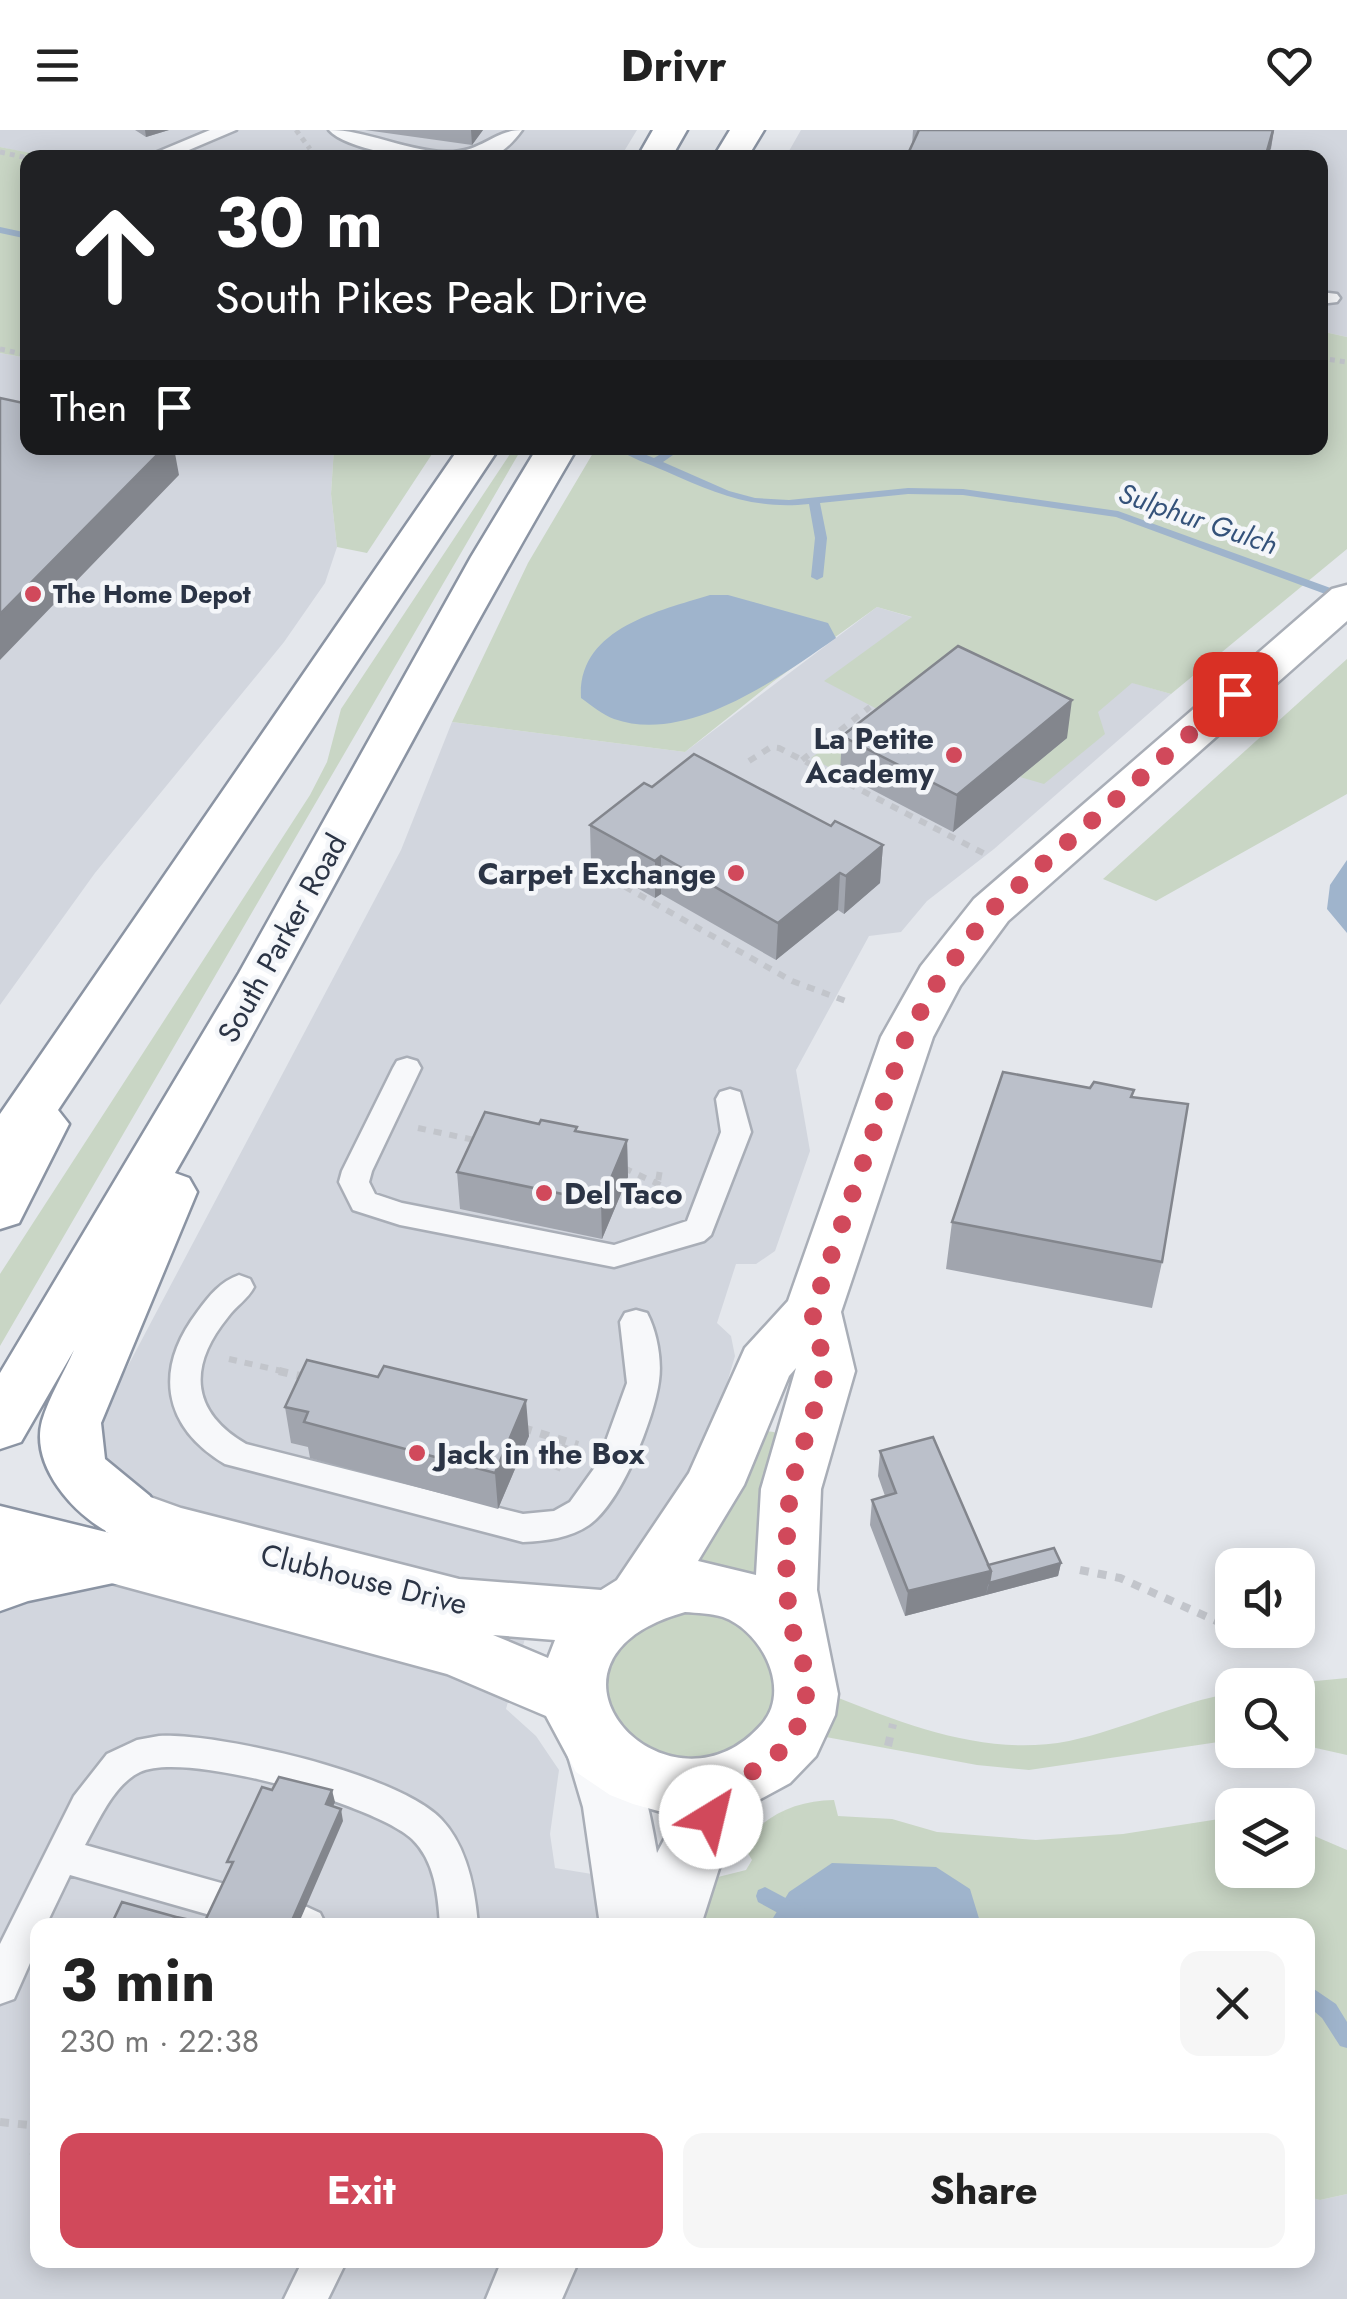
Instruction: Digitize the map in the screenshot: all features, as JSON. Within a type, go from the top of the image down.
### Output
[{"type":"main road","points":[[0,1155],[474,455]]},
{"type":"main road","name":"South Parker Road","points":[[0,1425],[264,973],[492,557],[553,455]]},
{"type":"main road","points":[[812,1312],[826,1371],[790,1488],[786,1590],[795,1643],[805,1668],[806,1695],[800,1722],[785,1747],[763,1766],[728,1784],[694,1789],[658,1785],[626,1772],[587,1725],[573,1676],[579,1654],[623,1606],[714,1485],[765,1364],[812,1312],[906,1037],[940,978],[991,910],[1347,598]]},
{"type":"main road","points":[[121,1537],[101,1496],[82,1474],[69,1449],[71,1423],[264,973]]},
{"type":"main road","points":[[0,1209],[95,1019]]},
{"type":"main road","points":[[0,1531],[121,1537]]},
{"type":"main road","name":"Clubhouse Drive","points":[[121,1537],[177,1532],[459,1606],[623,1606]]},
{"type":"main road","points":[[0,1586],[121,1537]]},
{"type":"main road","name":"Clubhouse Drive","points":[[121,1537],[457,1650],[587,1725]]},
{"type":"main road","points":[[623,1606],[684,1586],[729,1592],[767,1612],[795,1643]]},
{"type":"street","points":[[587,1725],[616,1807],[633,1918]]},
{"type":"street","points":[[668,1918],[691,1852],[728,1784]]},
{"type":"street","points":[[524,2299],[538,2268]]},
{"type":"lane","points":[[158,150],[168,139],[190,130]]},
{"type":"lane","points":[[172,150],[226,130]]},
{"type":"lane","points":[[338,130],[349,139],[446,150]]},
{"type":"lane","points":[[496,150],[513,130]]},
{"type":"lane","points":[[407,1068],[357,1171],[354,1182],[364,1202],[386,1211],[614,1256],[693,1233],[700,1227],[736,1132],[730,1099]]},
{"type":"lane","points":[[239,1286],[212,1309],[184,1369],[186,1403],[194,1421],[212,1442],[237,1455],[523,1528],[547,1528],[572,1518],[590,1506],[604,1482],[639,1401],[645,1372],[636,1322]]},
{"type":"lane","points":[[32,1918],[96,1796],[122,1763],[145,1754],[199,1753],[300,1776],[394,1806],[424,1826],[450,1869],[458,1918]]},
{"type":"lane","points":[[62,1856],[282,1918]]},
{"type":"lane","points":[[0,1986],[30,1923]]},
{"type":"lane","points":[[305,2299],[322,2268]]},
{"type":"path","points":[[802,760],[870,707]]},
{"type":"path","points":[[749,761],[771,747],[904,810],[990,857]]},
{"type":"path","points":[[583,862],[792,981],[851,1003]]},
{"type":"path","points":[[412,1127],[496,1144]]},
{"type":"path","points":[[470,1156],[478,1140]]},
{"type":"path","points":[[606,1165],[624,1168],[657,1187],[684,1194]]},
{"type":"path","points":[[638,1209],[657,1187],[660,1170]]},
{"type":"path","points":[[223,1358],[316,1380]]},
{"type":"path","points":[[516,1426],[568,1438],[582,1448]]},
{"type":"path","points":[[1080,1570],[1120,1578],[1215,1621]]},
{"type":"path","points":[[888,1746],[893,1724]]},
{"type":"path","points":[[0,2122],[30,2125]]},
{"type":"shaded area","points":[[0,130],[637,130],[625,150],[20,151],[0,147]]},
{"type":"shaded area","points":[[801,130],[1347,130],[1347,337],[1328,333],[1328,150],[790,150]]},
{"type":"shaded area","points":[[0,353],[20,357],[20,455],[334,455],[331,494],[337,547],[325,583],[284,642],[95,873],[0,1005]]},
{"type":"shaded area","points":[[877,607],[1171,694],[994,849],[927,901],[901,932],[869,936],[796,1070],[810,1151],[775,1251],[756,1264],[736,1264],[717,1323],[731,1336],[735,1356],[715,1423],[686,1489],[640,1561],[607,1589],[537,1594],[506,1709],[536,1736],[559,1770],[550,1834],[555,1868],[598,1875],[601,1918],[30,1918],[30,2268],[1315,2268],[1315,2199],[1347,2194],[1347,2299],[0,2299],[0,1614],[36,1596],[105,1579],[103,1413],[401,850],[452,722],[685,752]]},
{"type":"green space","points":[[0,147],[20,151],[20,357],[0,353]]},
{"type":"green space","points":[[1328,333],[1347,337],[1347,549],[1171,694],[1132,683],[1098,712],[1105,734],[1044,784],[1020,777],[1066,737],[955,683],[840,773],[811,758],[877,709],[824,681],[912,617],[877,607],[774,681],[685,752],[452,722],[528,563],[592,455],[1328,455]]},
{"type":"green space","points":[[334,455],[431,455],[367,553],[337,547],[331,494]]},
{"type":"green space","points":[[509,455],[518,455],[0,1346],[0,1274],[310,795],[327,762],[341,709]]},
{"type":"green space","points":[[1347,659],[1347,794],[1156,901],[1103,879]]},
{"type":"green space","points":[[765,1431],[782,1439],[765,1577],[689,1566]]},
{"type":"green space","points":[[698,1610],[735,1625],[760,1646],[773,1670],[775,1696],[766,1721],[748,1741],[722,1755],[659,1759],[642,1749],[603,1712],[601,1667],[647,1617]]},
{"type":"green space","points":[[1347,1678],[1347,1755],[1315,1748],[1315,1681]]},
{"type":"green space","points":[[836,1697],[921,1728],[1009,1745],[1069,1741],[1215,1697],[1215,1743],[1029,1770],[977,1765],[815,1735]]},
{"type":"green space","points":[[834,1800],[838,1816],[892,1819],[937,1832],[1036,1840],[1123,1834],[1215,1820],[1215,1888],[1315,1888],[1315,1836],[1347,1850],[1347,2194],[1315,2199],[1315,1918],[701,1918],[702,1881],[746,1870],[752,1860],[743,1845],[771,1817],[794,1807]]},
{"type":"water","points":[[710,595],[728,595],[828,623],[836,638],[760,688],[701,715],[672,723],[642,725],[614,719],[581,698],[583,674],[606,639],[645,616]]},
{"type":"water","points":[[1347,860],[1347,933],[1327,909],[1330,885]]},
{"type":"water","points":[[832,1863],[936,1867],[970,1889],[979,1918],[773,1918],[789,1892]]},
{"type":"building","points":[[919,130],[1273,130],[1267,150],[910,150]]},
{"type":"building","name":"The Home Depot","points":[[0,398],[20,402],[20,455],[157,455],[0,614]]},
{"type":"building","points":[[958,646],[1072,700],[957,795],[842,736]]},
{"type":"building","points":[[694,754],[831,826],[835,821],[883,845],[846,876],[840,873],[778,923],[661,856],[655,861],[590,825],[644,783],[652,787]]},
{"type":"building","points":[[1003,1072],[1090,1088],[1094,1082],[1134,1090],[1131,1097],[1188,1104],[1162,1262],[952,1222]]},
{"type":"building","points":[[485,1112],[539,1124],[541,1120],[577,1127],[575,1131],[627,1140],[601,1202],[457,1172]]},
{"type":"building","points":[[307,1360],[378,1377],[384,1366],[526,1400],[495,1473],[304,1422],[308,1412],[285,1407]]},
{"type":"building","points":[[933,1437],[991,1571],[908,1591],[872,1500],[896,1493],[880,1451]]},
{"type":"building","points":[[1054,1548],[1061,1563],[989,1583],[988,1565]]},
{"type":"building","points":[[279,1777],[332,1790],[326,1804],[341,1809],[293,1918],[206,1918],[262,1787],[272,1790]]},
{"type":"building","points":[[122,1902],[180,1918],[114,1918]]},
{"type":"waterway","name":"Sulphur Gulch","points":[[0,230],[20,234]]},
{"type":"waterway","name":"Sulphur Gulch","points":[[637,455],[725,493],[755,501],[789,503],[908,491],[963,492],[1118,514],[1347,598]]},
{"type":"waterway","points":[[655,462],[666,455]]},
{"type":"waterway","points":[[814,501],[821,538],[817,577]]},
{"type":"waterway","points":[[765,1896],[805,1918]]},
{"type":"waterway","points":[[1315,2000],[1329,2011],[1347,2039]]},
{"type":"place","name":"The Home Depot","points":[[33,594]]},
{"type":"place","name":"La Petite Academy","points":[[954,755]]},
{"type":"place","name":"Carpet Exchange","points":[[736,873]]},
{"type":"place","name":"Del Taco","points":[[544,1193]]},
{"type":"place","name":"Jack in the Box","points":[[417,1453]]},
{"type":"route","points":[[711,1817],[728,1784],[763,1766],[785,1747],[800,1722],[806,1695],[805,1668],[795,1643],[786,1590],[787,1536],[790,1488],[826,1371],[812,1312],[906,1037],[940,978],[991,910],[1235,694]]}]
